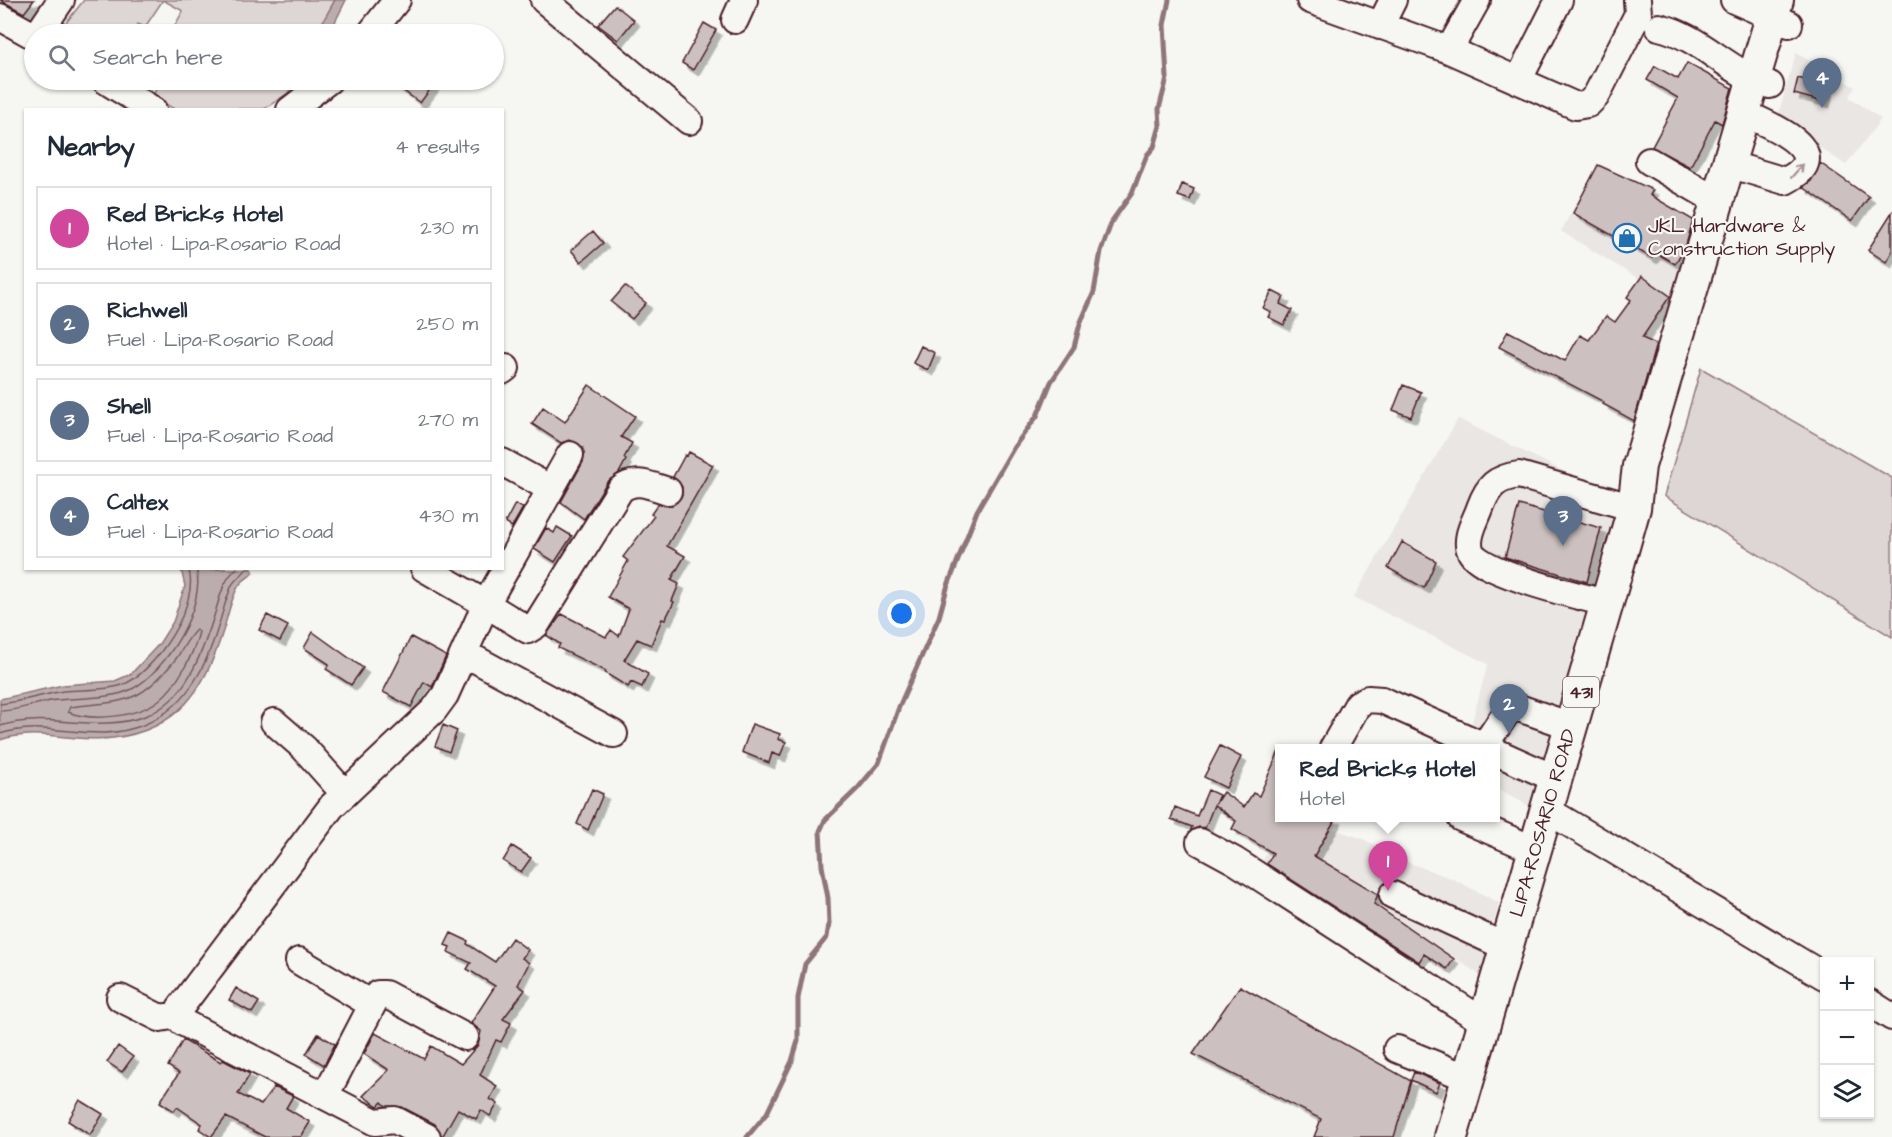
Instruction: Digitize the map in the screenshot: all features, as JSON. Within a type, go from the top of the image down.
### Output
[{"type":"main road","name":"LIPA-ROSARIO ROAD","points":[[1451,1137],[1634,508],[1639,466],[1717,201],[1762,83],[1783,10]]},
{"type":"main road","name":"LIPA-ROSARIO ROAD","points":[[1634,508],[1654,474],[1760,120],[1762,83]]},
{"type":"street","points":[[44,24],[61,0]]},
{"type":"street","points":[[378,24],[398,0]]},
{"type":"street","points":[[544,0],[688,121]]},
{"type":"street","points":[[1310,0],[1449,50],[1576,106],[1588,104],[1596,96],[1645,14],[1673,40],[1762,83]]},
{"type":"street","points":[[1380,26],[1393,0]]},
{"type":"street","points":[[1449,50],[1477,0]]},
{"type":"street","points":[[1518,81],[1559,0]]},
{"type":"street","points":[[1734,0],[1783,10]]},
{"type":"street","points":[[0,16],[24,29]]},
{"type":"street","points":[[121,90],[150,108]]},
{"type":"street","points":[[293,108],[316,90]]},
{"type":"street","points":[[1745,169],[1785,181],[1795,177],[1804,162],[1805,150],[1799,142],[1760,120]]},
{"type":"street","points":[[1649,161],[1717,201]]},
{"type":"street","points":[[427,1137],[395,1120],[371,1130],[325,1096],[182,1022],[178,1015],[180,1008],[308,836],[344,793],[440,703],[486,604],[570,455]]},
{"type":"street","points":[[504,463],[551,489]]},
{"type":"street","points":[[1607,603],[1555,591],[1479,562],[1471,551],[1468,540],[1486,491],[1502,477],[1519,475],[1634,508]]},
{"type":"street","points":[[427,570],[528,630],[532,630],[620,490],[627,484],[637,482],[668,491]]},
{"type":"street","points":[[464,653],[614,734]]},
{"type":"street","points":[[1335,744],[1358,704],[1368,699],[1382,700],[1479,744]]},
{"type":"street","points":[[1492,744],[1509,709],[1516,707],[1571,726]]},
{"type":"street","points":[[274,722],[304,748],[344,793]]},
{"type":"street","points":[[1500,754],[1556,779]]},
{"type":"street","points":[[1547,810],[1820,974]]},
{"type":"street","points":[[1470,822],[1535,850]]},
{"type":"street","points":[[1200,842],[1234,861],[1484,1022]]},
{"type":"street","points":[[1393,895],[1506,947]]},
{"type":"street","points":[[299,961],[371,1004]]},
{"type":"street","points":[[325,1096],[378,994],[385,994],[465,1037]]},
{"type":"street","points":[[120,998],[160,1018],[178,1015]]},
{"type":"street","points":[[1874,1006],[1892,1017]]},
{"type":"street","points":[[1397,1050],[1468,1078]]},
{"type":"shaded area","points":[[84,0],[163,0],[147,24],[65,24]]},
{"type":"shaded area","points":[[163,0],[335,0],[322,24],[176,24],[183,11]]},
{"type":"shaded area","points":[[1796,53],[1855,87],[1849,97],[1881,119],[1846,165],[1777,119]]},
{"type":"shaded area","points":[[156,90],[290,90],[266,108],[172,108],[152,96]]},
{"type":"shaded area","name":"JKL Hardware & Construction Supply","points":[[1588,183],[1694,246],[1678,303],[1561,231]]},
{"type":"shaded area","points":[[1701,368],[1892,478],[1892,637],[1664,496]]},
{"type":"shaded area","points":[[1458,419],[1618,498],[1529,806],[1500,789],[1500,744],[1466,744],[1488,664],[1354,597]]},
{"type":"shaded area","points":[[1285,822],[1337,822],[1333,829],[1363,839],[1404,861],[1453,879],[1499,903],[1480,975],[1376,904],[1361,927],[1259,867]]},
{"type":"water","points":[[335,0],[346,0],[334,24],[322,24]]},
{"type":"water","points":[[181,570],[252,570],[253,572],[237,589],[216,652],[197,689],[186,704],[172,716],[136,734],[113,738],[85,739],[28,735],[0,740],[0,699],[63,685],[115,681],[131,674],[159,644],[173,622],[185,586]]},
{"type":"building","points":[[0,0],[34,0],[24,13]]},
{"type":"building","points":[[615,5],[634,20],[618,40],[598,25]]},
{"type":"building","points":[[704,23],[716,30],[693,70],[682,63]]},
{"type":"building","points":[[1687,63],[1732,88],[1722,124],[1715,120],[1690,167],[1652,147],[1678,98],[1647,80],[1655,66],[1678,79]]},
{"type":"building","points":[[1798,78],[1828,86],[1824,102],[1794,94]]},
{"type":"building","points":[[402,90],[430,90],[420,103]]},
{"type":"building","points":[[1820,163],[1869,197],[1852,221],[1803,187],[1811,181]]},
{"type":"building","points":[[1598,165],[1653,190],[1650,195],[1693,220],[1686,245],[1675,264],[1655,252],[1652,258],[1573,213]]},
{"type":"building","points":[[1182,184],[1194,189],[1190,200],[1178,196]]},
{"type":"building","points":[[1892,212],[1892,252],[1886,262],[1868,250]]},
{"type":"building","points":[[593,231],[603,243],[581,262],[571,250]]},
{"type":"building","points":[[1642,276],[1670,296],[1642,338],[1656,344],[1634,421],[1603,404],[1604,402],[1499,347],[1508,331],[1565,361],[1580,335],[1589,340],[1606,316],[1615,322],[1631,300],[1627,297]]},
{"type":"building","points":[[625,286],[646,303],[632,319],[611,302]]},
{"type":"building","points":[[1272,291],[1284,297],[1280,304],[1292,310],[1284,325],[1268,317],[1271,312],[1263,308]]},
{"type":"building","points":[[921,346],[935,353],[928,370],[913,363]]},
{"type":"building","points":[[589,385],[635,416],[621,437],[632,443],[624,458],[626,460],[619,473],[607,482],[584,519],[561,502],[583,462],[583,448],[570,440],[561,443],[532,424],[543,407],[565,422]]},
{"type":"building","points":[[1403,385],[1421,392],[1411,417],[1393,410]]},
{"type":"building","points":[[689,452],[713,465],[667,546],[685,556],[671,580],[679,584],[672,601],[674,602],[665,620],[662,619],[651,645],[637,639],[624,660],[648,674],[642,687],[631,682],[628,687],[605,673],[606,671],[558,648],[560,644],[546,635],[562,614],[606,637],[611,630],[619,636],[629,609],[608,597],[628,561],[623,557],[654,516],[651,514],[658,504],[672,505],[682,496],[682,487],[673,477]]},
{"type":"building","points":[[515,504],[523,508],[512,527],[505,523]]},
{"type":"building","points":[[1519,505],[1601,528],[1587,582],[1505,557]]},
{"type":"building","points":[[557,527],[572,536],[555,562],[534,549],[546,528],[554,533]]},
{"type":"building","points":[[1402,542],[1436,561],[1424,588],[1388,568]]},
{"type":"building","points":[[267,615],[288,626],[280,641],[259,630]]},
{"type":"building","points":[[313,632],[363,668],[351,685],[326,669],[329,664],[304,648]]},
{"type":"building","points":[[411,637],[446,656],[432,687],[424,682],[411,707],[383,692]]},
{"type":"building","points":[[752,724],[780,734],[778,739],[786,742],[780,756],[772,753],[769,763],[742,752]]},
{"type":"building","points":[[443,725],[457,731],[449,752],[435,746]]},
{"type":"building","points":[[1220,746],[1241,757],[1226,788],[1204,777]]},
{"type":"building","points":[[1275,760],[1275,822],[1334,822],[1314,856],[1378,894],[1374,904],[1454,959],[1447,969],[1424,954],[1419,962],[1267,864],[1273,853],[1232,829],[1236,821],[1214,805],[1205,828],[1199,827],[1190,832],[1192,827],[1171,819],[1175,807],[1197,816],[1208,790],[1219,795],[1215,804],[1223,792],[1244,807],[1253,793],[1259,796]]},
{"type":"building","points":[[592,789],[603,794],[588,830],[577,824]]},
{"type":"building","points":[[512,846],[531,858],[521,872],[503,861]]},
{"type":"building","points":[[451,933],[468,941],[467,944],[495,962],[512,938],[528,950],[522,958],[529,963],[518,985],[525,990],[503,1019],[511,1023],[501,1042],[496,1040],[480,1075],[497,1086],[490,1099],[498,1104],[490,1116],[481,1110],[476,1119],[458,1109],[442,1137],[435,1124],[402,1107],[386,1106],[382,1102],[378,1106],[363,1096],[389,1070],[364,1054],[375,1033],[424,1059],[431,1046],[461,1064],[478,1045],[481,1031],[471,1023],[495,986],[467,969],[471,963],[448,952],[450,947],[445,945]]},
{"type":"building","points":[[1240,986],[1411,1081],[1394,1137],[1314,1137],[1321,1119],[1193,1054]]},
{"type":"building","points":[[236,988],[259,1002],[252,1013],[229,1000]]},
{"type":"building","points":[[318,1034],[335,1044],[324,1065],[306,1054]]},
{"type":"building","points":[[183,1040],[221,1062],[223,1060],[250,1074],[238,1094],[261,1105],[274,1087],[293,1096],[286,1108],[310,1122],[301,1137],[265,1137],[226,1117],[211,1137],[199,1129],[202,1124],[177,1107],[174,1111],[160,1102],[179,1073],[168,1066]]},
{"type":"building","points":[[118,1046],[133,1057],[122,1072],[107,1062]]},
{"type":"building","points":[[1414,1072],[1440,1083],[1436,1092],[1411,1080]]},
{"type":"building","points":[[80,1100],[103,1114],[90,1135],[68,1121]]},
{"type":"waterway","points":[[747,1137],[767,1113],[792,1061],[798,1041],[798,998],[805,964],[827,937],[828,898],[822,866],[820,831],[825,820],[858,788],[879,763],[899,707],[939,617],[947,588],[977,511],[1014,447],[1037,416],[1051,382],[1074,347],[1080,324],[1094,292],[1101,251],[1112,221],[1132,193],[1147,155],[1154,147],[1160,126],[1159,109],[1167,78],[1164,25],[1169,0]]},
{"type":"place","name":"Caltex","points":[[1822,108]]},
{"type":"place","name":"JKL Hardware & Construction Supply","points":[[1627,238]]},
{"type":"place","name":"Shell","points":[[1563,546]]},
{"type":"place","name":"Richwell","points":[[1509,734]]},
{"type":"place","name":"Red Bricks Hotel","points":[[1388,891]]}]
